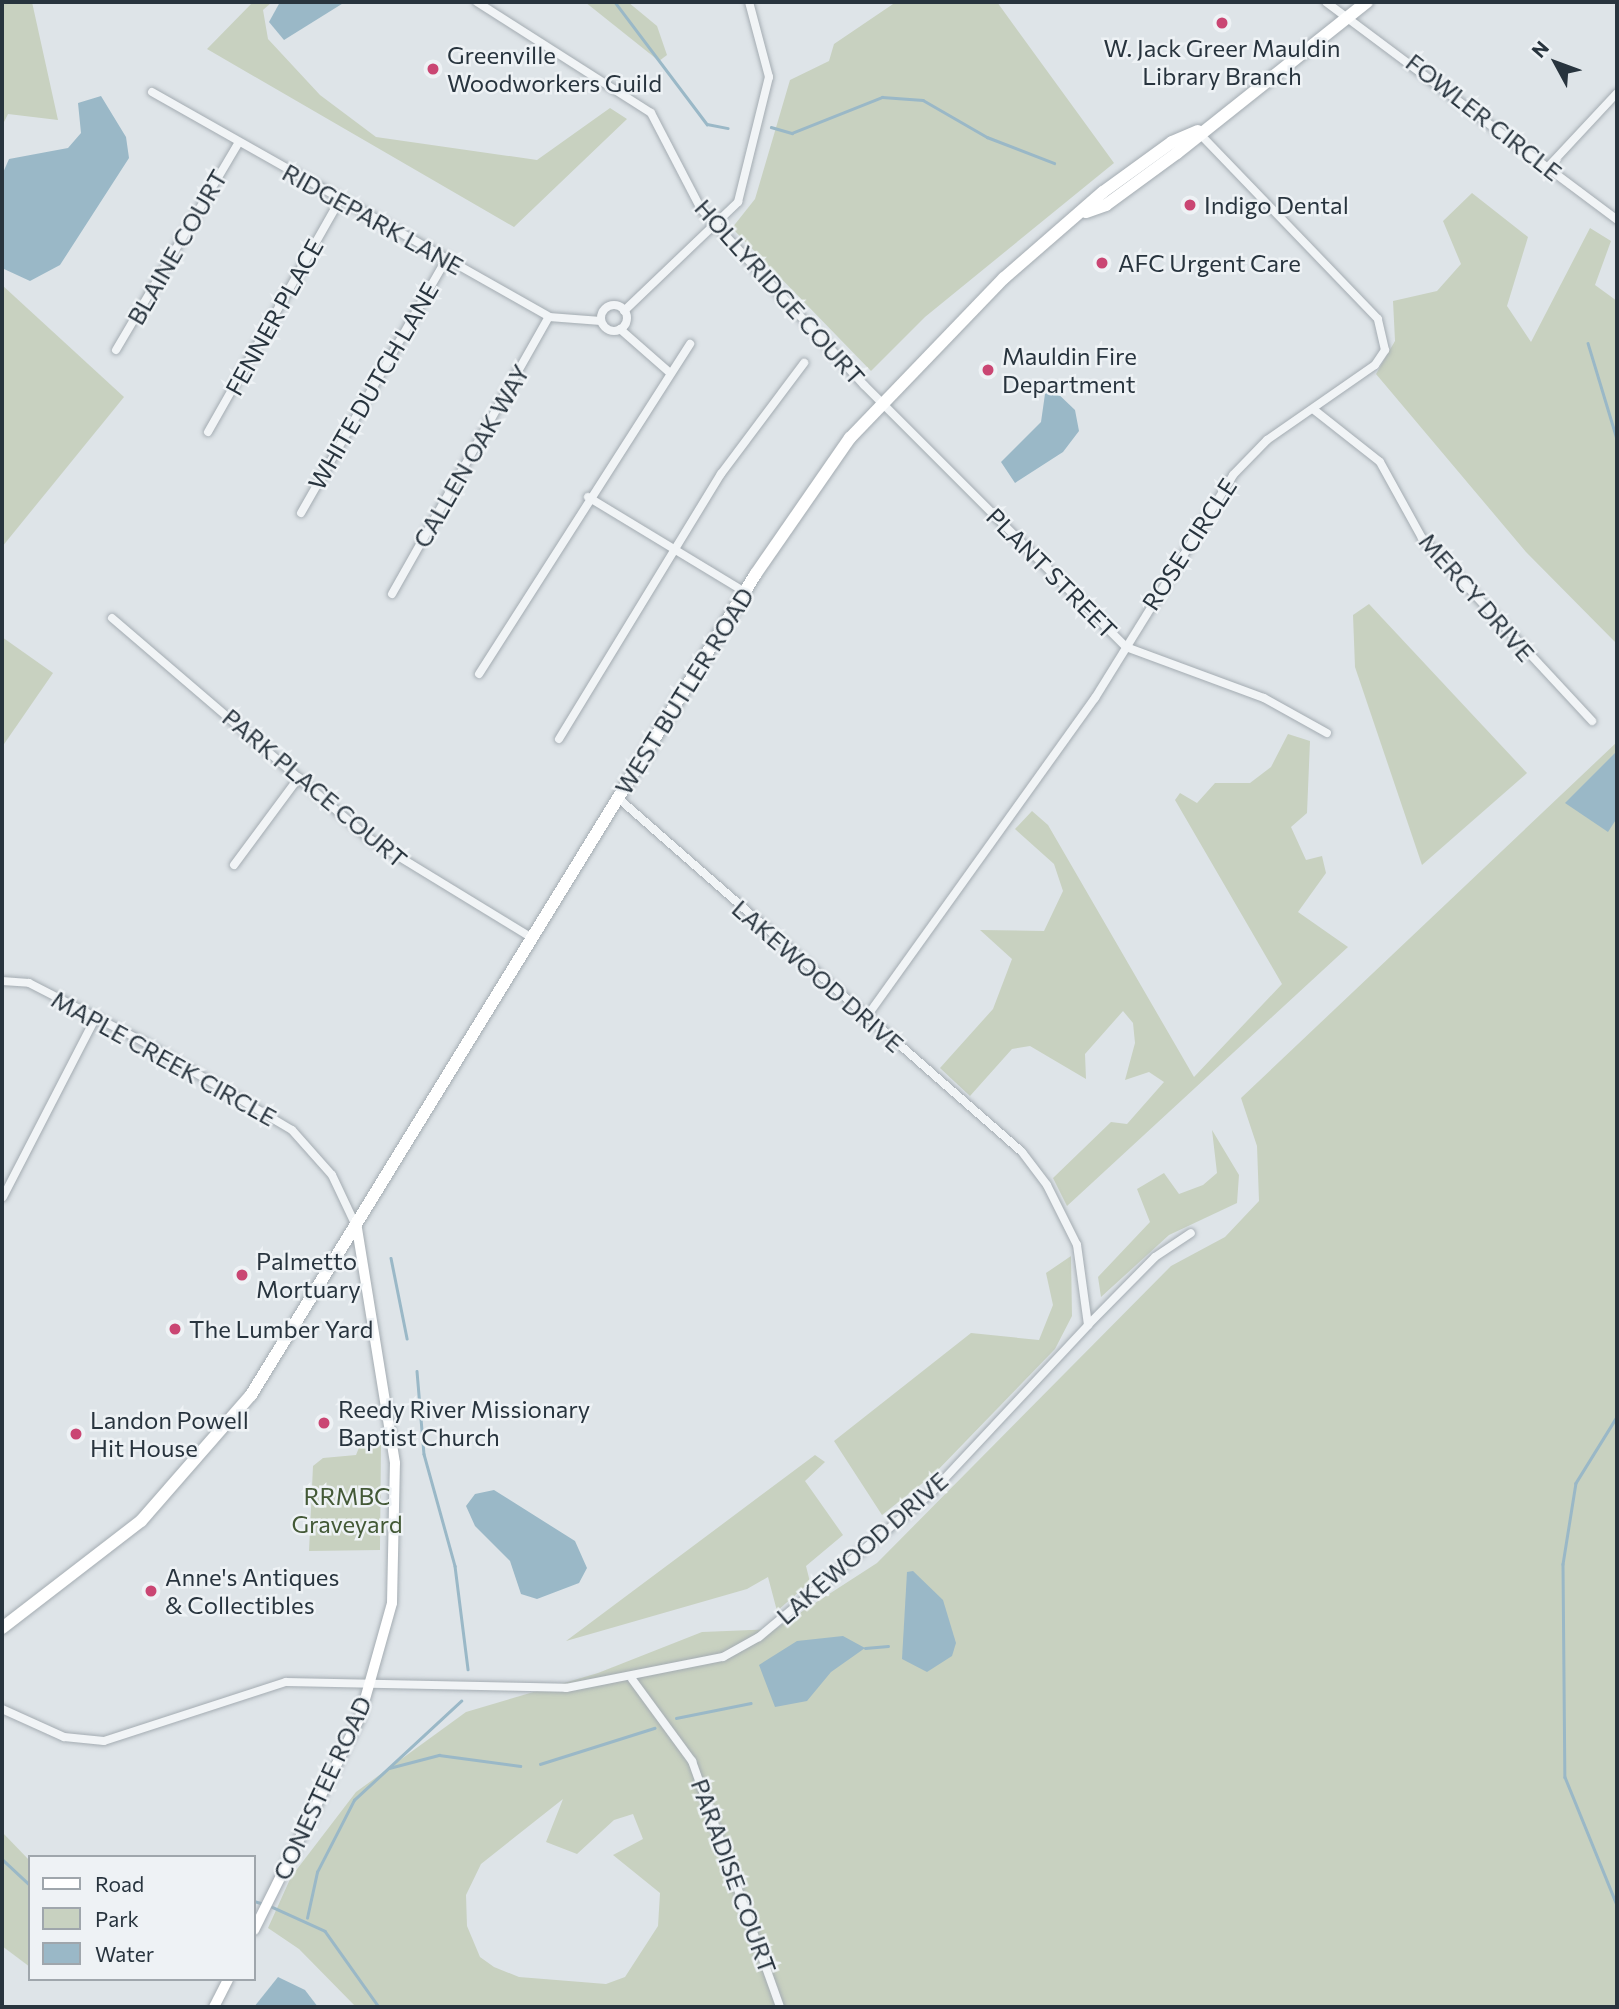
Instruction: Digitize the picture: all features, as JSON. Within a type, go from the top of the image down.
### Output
[{"type":"main road","name":"WEST BUTLER ROAD","points":[[2,1628],[103,1556],[195,1465],[251,1395],[357,1228],[745,592],[815,484],[882,402],[980,299],[1157,152],[1198,131],[1367,2]]},
{"type":"main road","name":"CONESTEE ROAD","points":[[256,1926],[372,1679],[393,1603],[399,1510],[357,1228]]},
{"type":"main road","points":[[214,2007],[227,1981]]},
{"type":"street","name":"HOLLYRIDGE COURT","points":[[477,2],[561,49],[608,85],[651,113],[684,184],[717,227],[882,402]]},
{"type":"street","points":[[620,329],[624,311],[717,227],[738,202],[767,96],[768,62],[749,2]]},
{"type":"street","name":"FOWLER CIRCLE","points":[[1326,2],[1349,16],[1617,220]]},
{"type":"street","name":"RIDGEPARK LANE","points":[[152,92],[237,144],[549,317],[601,321]]},
{"type":"street","points":[[1548,167],[1617,93]]},
{"type":"street","name":"ROSE CIRCLE","points":[[865,1019],[1126,647],[1242,464],[1379,361],[1386,344],[1382,325],[1198,131]]},
{"type":"street","name":"BLAINE COURT","points":[[116,351],[237,144]]},
{"type":"street","name":"FENNER PLACE","points":[[208,432],[339,201]]},
{"type":"street","name":"WHITE DUTCH LANE","points":[[301,513],[446,260]]},
{"type":"street","points":[[624,311],[607,307],[601,321],[607,330],[620,329],[668,370]]},
{"type":"street","name":"CALLEN OAK WAY","points":[[392,594],[549,317]]},
{"type":"street","points":[[479,674],[668,370],[690,344]]},
{"type":"street","points":[[559,739],[674,549],[804,363]]},
{"type":"street","name":"PLANT STREET","points":[[882,402],[1126,647],[1264,698],[1327,733]]},
{"type":"street","name":"MERCY DRIVE","points":[[1313,409],[1380,462],[1422,538],[1592,721]]},
{"type":"street","points":[[589,497],[745,592]]},
{"type":"street","name":"PARK PLACE COURT","points":[[112,618],[406,866],[532,939]]},
{"type":"street","points":[[234,865],[299,777]]},
{"type":"street","name":"LAKEWOOD DRIVE","points":[[2,1709],[64,1737],[104,1741],[143,1733],[263,1685],[372,1679],[516,1689],[632,1679],[723,1657],[759,1637],[931,1493],[1088,1325],[1077,1245],[1037,1170],[618,798]]},
{"type":"street","name":"MAPLE CREEK CIRCLE","points":[[2,981],[29,983],[96,1017],[224,1085],[292,1130],[332,1175],[357,1228]]},
{"type":"street","points":[[3,1197],[96,1017]]},
{"type":"street","points":[[1088,1325],[1155,1257],[1191,1233]]},
{"type":"street","name":"PARADISE COURT","points":[[632,1679],[692,1761],[780,2007]]},
{"type":"green space","points":[[2,2],[32,2],[58,120],[8,114],[2,126]]},
{"type":"green space","points":[[253,2],[272,2],[263,10],[268,39],[320,95],[376,137],[537,160],[610,108],[627,119],[514,227],[207,49]]},
{"type":"green space","points":[[585,2],[628,2],[657,26],[667,55],[659,61]]},
{"type":"green space","points":[[896,2],[997,2],[1114,163],[925,317],[871,371],[732,228],[755,199],[790,80],[829,61],[834,44]]},
{"type":"green space","points":[[1472,193],[1528,237],[1507,306],[1531,342],[1590,228],[1611,241],[1595,285],[1617,301],[1617,644],[1526,552],[1376,374],[1395,341],[1393,301],[1437,291],[1461,264],[1443,221]]},
{"type":"green space","points":[[2,285],[124,397],[2,547]]},
{"type":"green space","points":[[1369,604],[1527,773],[1422,865],[1355,667],[1353,615]]},
{"type":"green space","points":[[2,637],[53,673],[2,747]]},
{"type":"green space","points":[[1288,734],[1310,741],[1307,813],[1291,827],[1306,860],[1322,856],[1326,873],[1298,912],[1348,947],[1067,1206],[1053,1178],[1111,1122],[1127,1124],[1164,1082],[1149,1072],[1125,1080],[1135,1043],[1133,1023],[1123,1011],[1085,1054],[1086,1079],[1030,1046],[1012,1049],[970,1096],[940,1068],[993,1009],[1012,959],[980,930],[1044,931],[1063,891],[1054,864],[1015,829],[1032,811],[1048,825],[1194,1077],[1282,984],[1175,800],[1180,793],[1197,803],[1215,783],[1250,783],[1271,767]]},
{"type":"green space","points":[[1617,742],[1617,2007],[356,2007],[299,1949],[268,1928],[291,1877],[356,1792],[466,1712],[598,1673],[702,1632],[775,1629],[877,1563],[1171,1266],[1225,1237],[1259,1201],[1257,1146],[1241,1098]],"holes":[[[563,1799],[546,1842],[577,1854],[614,1820],[633,1814],[643,1839],[613,1855],[660,1893],[658,1926],[625,1977],[606,1984],[519,1977],[494,1967],[480,1957],[467,1926],[466,1895],[481,1864]]]},
{"type":"green space","points":[[1212,1130],[1239,1175],[1237,1203],[1169,1235],[1101,1297],[1098,1277],[1150,1222],[1137,1189],[1164,1173],[1179,1194],[1203,1185],[1217,1173]]},
{"type":"green space","points":[[1071,1256],[1072,1316],[1055,1349],[934,1474],[882,1515],[834,1441],[971,1333],[1039,1340],[1053,1305],[1046,1273]]},
{"type":"green space","name":"RRMBC Graveyard","points":[[360,1445],[381,1445],[380,1550],[309,1551],[313,1466],[323,1458],[356,1455]]},
{"type":"green space","points":[[815,1455],[825,1462],[805,1481],[843,1535],[806,1566],[810,1582],[777,1611],[768,1577],[747,1589],[566,1641]]},
{"type":"green space","points":[[2,1832],[28,1859],[28,1966],[2,1946]]},
{"type":"water","points":[[280,2],[345,2],[284,40],[269,22]]},
{"type":"water","points":[[101,96],[126,137],[129,158],[60,265],[30,281],[4,269],[2,175],[9,159],[68,148],[81,133],[78,103]]},
{"type":"water","points":[[1053,389],[1075,410],[1079,431],[1063,452],[1015,483],[1001,462],[1041,422],[1045,394]]},
{"type":"water","points":[[1615,753],[1617,818],[1608,832],[1565,803]]},
{"type":"water","points":[[494,1490],[575,1541],[587,1568],[579,1583],[537,1599],[521,1594],[510,1561],[475,1526],[466,1506],[475,1494]]},
{"type":"water","points":[[913,1571],[943,1600],[956,1643],[952,1656],[927,1672],[902,1659],[907,1572]]},
{"type":"water","points":[[843,1636],[865,1648],[831,1672],[807,1701],[775,1707],[759,1665],[797,1641]]},
{"type":"water","points":[[278,1977],[305,1990],[318,2007],[254,2007]]},
{"type":"waterway","points":[[615,2],[707,124],[728,128]]},
{"type":"waterway","points":[[771,127],[792,133],[882,97],[923,100],[987,137],[1054,163]]},
{"type":"waterway","points":[[1588,343],[1617,439]]},
{"type":"waterway","points":[[391,1258],[407,1338]]},
{"type":"waterway","points":[[417,1371],[424,1454],[455,1566],[468,1669]]},
{"type":"waterway","points":[[1617,1417],[1576,1483],[1563,1564],[1565,1777],[1617,1905]]},
{"type":"waterway","points":[[865,1648],[888,1646]]},
{"type":"waterway","points":[[307,1918],[317,1872],[354,1800],[461,1701]]},
{"type":"waterway","points":[[676,1718],[751,1703]]},
{"type":"waterway","points":[[540,1764],[654,1728]]},
{"type":"waterway","points":[[389,1768],[439,1755],[520,1766]]},
{"type":"waterway","points":[[2,1859],[28,1883]]},
{"type":"waterway","points":[[256,1902],[264,1904]]},
{"type":"waterway","points":[[270,1906],[325,1931],[379,2007]]},
{"type":"place","name":"W. Jack Greer Mauldin Library Branch","points":[[1222,23]]},
{"type":"place","name":"Greenville Woodworkers Guild","points":[[433,69]]},
{"type":"place","name":"Indigo Dental","points":[[1190,205]]},
{"type":"place","name":"AFC Urgent Care","points":[[1102,263]]},
{"type":"place","name":"Mauldin Fire Department","points":[[988,370]]},
{"type":"place","name":"Palmetto Mortuary","points":[[242,1275]]},
{"type":"place","name":"The Lumber Yard","points":[[175,1329]]},
{"type":"place","name":"Reedy River Missionary Baptist Church","points":[[324,1423]]},
{"type":"place","name":"Landon Powell Hit House","points":[[76,1434]]},
{"type":"place","name":"Anne's Antiques & Collectibles","points":[[151,1591]]}]
